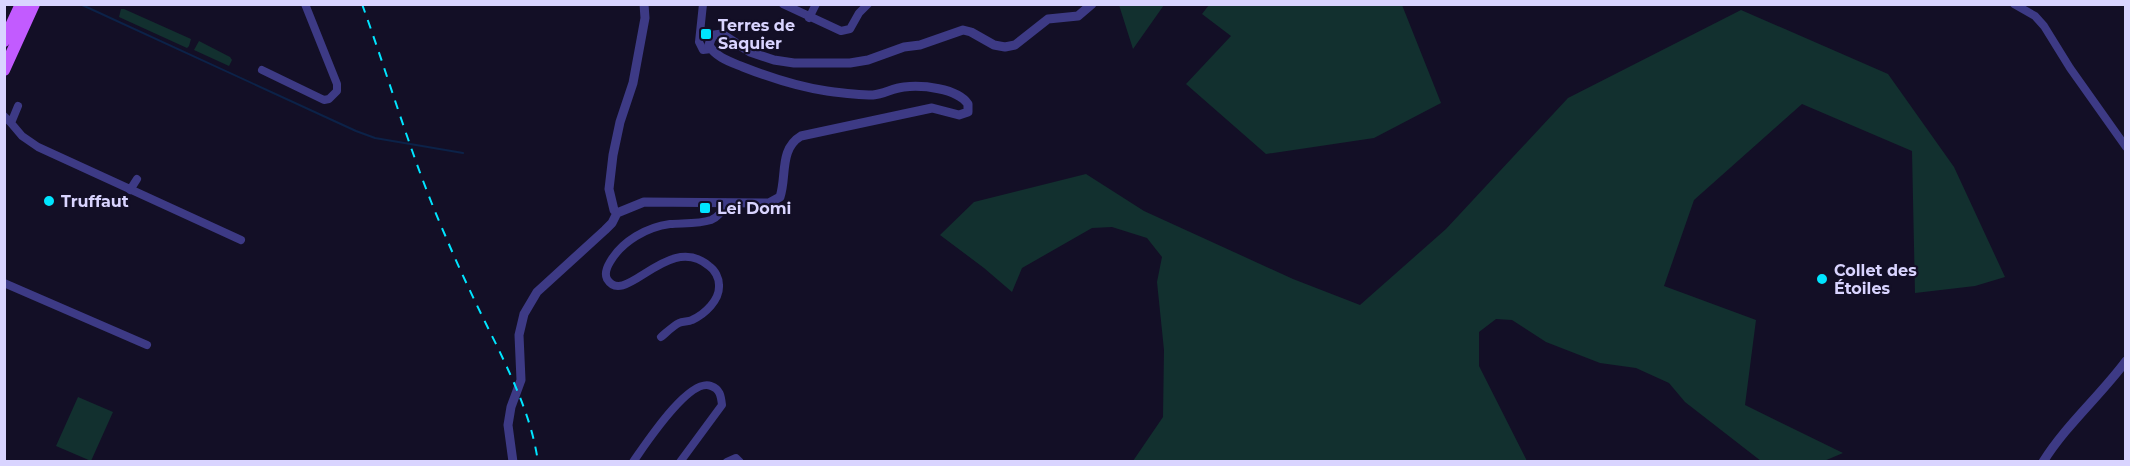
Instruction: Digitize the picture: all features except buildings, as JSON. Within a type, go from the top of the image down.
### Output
[{"type":"main road","points":[[4,41],[21,4]]},
{"type":"main road","points":[[4,70],[34,4]]},
{"type":"street","points":[[262,70],[324,100],[329,99],[337,91],[337,84],[305,4]]},
{"type":"street","points":[[513,462],[508,425],[511,407],[521,380],[519,335],[524,314],[537,292],[612,223],[618,209],[609,189],[613,155],[620,123],[633,84],[645,18],[644,4]]},
{"type":"street","points":[[703,4],[699,42],[703,50],[711,49]]},
{"type":"street","points":[[783,4],[841,32],[853,27],[859,13],[868,4]]},
{"type":"street","points":[[810,18],[816,4]]},
{"type":"street","points":[[618,209],[644,202],[762,204],[778,199],[781,193],[787,152],[795,140],[801,136],[932,108],[962,115],[968,112],[968,104],[958,94],[942,90],[907,87],[885,93],[863,95],[825,91],[792,84],[728,61],[711,49],[709,45],[714,35],[722,34],[750,52],[774,60],[794,63],[850,63],[868,60],[904,47],[920,45],[963,30],[972,32],[994,45],[1005,47],[1015,45],[1048,20],[1078,16],[1092,4]]},
{"type":"street","points":[[2014,4],[2035,16],[2044,26],[2070,68],[2126,147]]},
{"type":"street","points":[[8,123],[18,106]]},
{"type":"street","points":[[4,116],[22,136],[38,147],[241,240]]},
{"type":"street","points":[[130,190],[137,179]]},
{"type":"street","points":[[661,337],[681,322],[692,320],[712,304],[720,288],[719,279],[713,269],[703,261],[691,256],[675,257],[648,270],[625,286],[620,286],[614,285],[605,276],[607,267],[614,255],[639,234],[669,225],[711,220],[722,212],[726,203]]},
{"type":"street","points":[[4,283],[147,345]]},
{"type":"street","points":[[2043,462],[2061,436],[2112,380],[2126,361]]},
{"type":"street","points":[[633,462],[670,411],[699,387],[708,384],[717,388],[722,405],[680,462]]},
{"type":"street","points":[[727,462],[736,458],[740,462]]},
{"type":"green space","points":[[1119,5],[1164,5],[1133,49]]},
{"type":"green space","points":[[1209,5],[1402,5],[1441,103],[1374,138],[1266,154],[1186,84],[1231,36],[1202,14]]},
{"type":"green space","points":[[121,9],[191,39],[189,46],[187,48],[119,17]]},
{"type":"green space","points":[[1741,10],[1888,74],[1954,167],[2005,277],[1975,286],[1915,293],[1912,151],[1802,104],[1694,200],[1664,286],[1756,320],[1745,405],[1843,453],[1824,461],[1761,461],[1685,402],[1669,383],[1636,368],[1600,363],[1546,342],[1512,320],[1496,319],[1479,332],[1479,366],[1527,461],[1133,461],[1163,417],[1164,350],[1157,282],[1162,257],[1147,238],[1112,227],[1092,228],[1022,268],[1012,292],[940,235],[974,202],[1086,174],[1144,211],[1293,279],[1360,305],[1446,229],[1568,98]]},
{"type":"green space","points":[[199,41],[230,57],[232,60],[229,66],[194,50]]},
{"type":"green space","points":[[78,397],[113,412],[91,461],[56,446]]},
{"type":"waterway","points":[[80,4],[356,131],[375,138],[463,153]]},
{"type":"railway","points":[[362,4],[433,207],[522,402],[532,431],[538,462]]},
{"type":"place","name":"Terres de Saquier","points":[[706,34]]},
{"type":"place","name":"Truffaut","points":[[49,201]]},
{"type":"place","name":"Lei Domi","points":[[705,208]]},
{"type":"place","name":"Collet des Étoiles","points":[[1822,279]]}]
